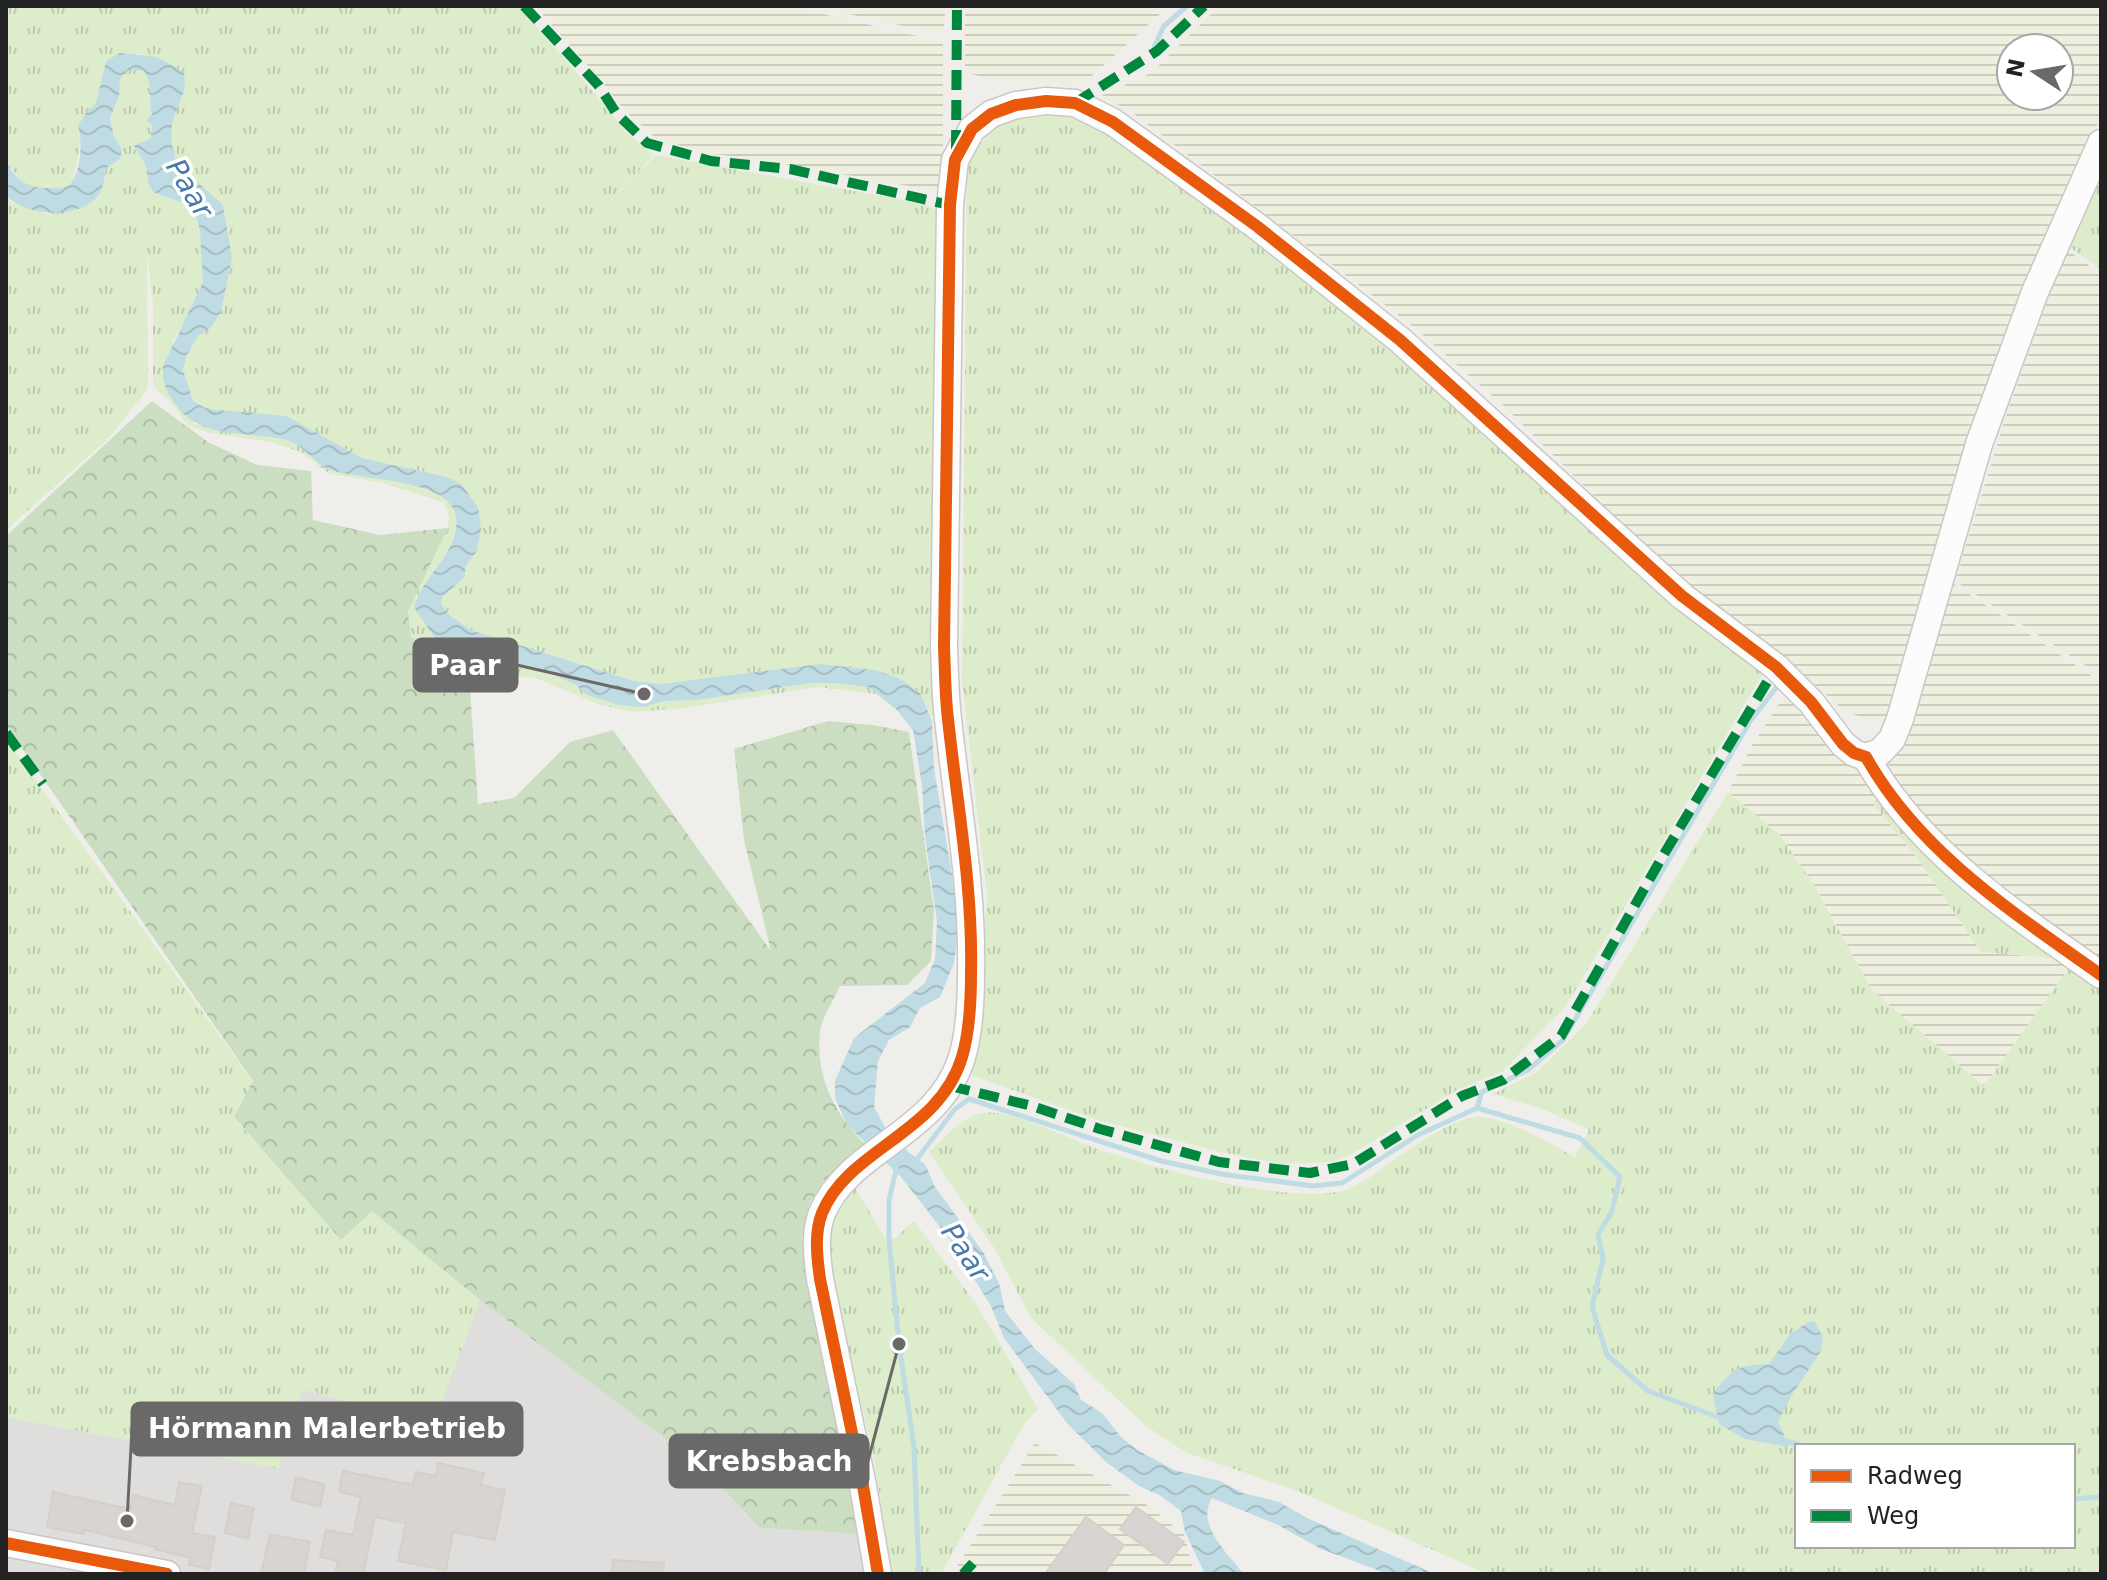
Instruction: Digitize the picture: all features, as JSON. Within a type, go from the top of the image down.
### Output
[{"type":"street","points":[[878,1574],[816,1251],[823,1211],[856,1169],[909,1129],[935,1106],[950,1086],[962,1057],[971,997],[970,891],[947,716],[944,646],[950,205],[955,160],[972,129],[991,114],[1016,105],[1046,101],[1075,103],[1113,122],[1258,227],[1400,340],[1682,596],[1776,667],[1811,702],[1843,744],[1854,753],[1866,757],[1880,752],[1892,739],[1900,719],[1979,444],[2035,292],[2101,143]]},
{"type":"street","points":[[1866,757],[1878,780],[1928,839],[1986,892],[2101,975]]},
{"type":"street","points":[[6,1543],[167,1574]]},
{"type":"shaded area","points":[[480,1300],[700,1465],[760,1528],[861,1534],[868,1574],[6,1574],[6,1417],[278,1468],[302,1389],[433,1424]]},
{"type":"green space","points":[[6,6],[518,6],[627,133],[654,155],[596,216],[656,155],[925,204],[945,214],[940,716],[930,716],[920,693],[900,679],[820,664],[661,684],[634,681],[471,630],[449,615],[441,604],[442,597],[477,551],[447,477],[362,458],[286,417],[207,409],[193,401],[183,371],[187,355],[198,336],[211,327],[220,312],[232,258],[223,205],[175,158],[172,123],[185,88],[139,53],[100,86],[96,103],[86,113],[73,181],[66,187],[40,189],[24,185],[6,161]]},
{"type":"green space","points":[[535,6],[789,6],[943,42],[943,192],[712,154],[657,139],[625,111]]},
{"type":"green space","points":[[811,6],[946,6],[943,34]]},
{"type":"green space","points":[[965,6],[1169,6],[1084,83],[1019,84],[965,73]]},
{"type":"green space","points":[[1219,6],[2101,6],[2101,117],[2072,176],[2027,287],[1887,719],[1881,723],[1846,712],[1786,659],[1701,595],[1606,508],[1504,406],[1411,325],[1126,108],[1099,97],[1151,73]]},
{"type":"green space","points":[[143,70],[150,86],[152,114],[146,121],[152,125],[151,138],[134,147],[146,166],[148,183],[153,192],[194,207],[202,246],[204,266],[200,291],[173,341],[194,424],[285,439],[330,469],[421,488],[451,504],[456,516],[452,541],[424,584],[414,608],[436,638],[466,653],[536,667],[577,685],[587,695],[642,707],[665,701],[698,700],[810,683],[868,687],[877,694],[818,687],[685,708],[632,712],[601,705],[533,677],[469,675],[411,637],[408,611],[448,528],[445,503],[380,482],[330,474],[301,452],[271,442],[188,426],[169,400],[153,387],[153,304],[147,253],[148,388],[110,437],[6,530],[6,196],[14,204],[48,214],[104,182],[106,168],[119,159],[122,150],[109,118],[119,96],[120,79],[127,71]]},
{"type":"green space","points":[[1031,108],[1082,116],[1145,150],[1394,348],[1763,673],[1566,1006],[1503,1071],[1457,1090],[1350,1155],[1332,1162],[1280,1164],[1221,1152],[1101,1121],[971,1075],[985,1000],[983,953],[987,896],[962,681],[967,161],[994,127]]},
{"type":"green space","points":[[2101,171],[2101,269],[2066,245]]},
{"type":"green space","points":[[2066,249],[2101,274],[2101,676],[1955,581],[2007,413]]},
{"type":"green space","points":[[152,401],[208,442],[257,465],[311,471],[313,520],[380,535],[448,528],[408,611],[411,637],[469,675],[478,804],[514,798],[570,742],[613,730],[771,951],[744,840],[734,749],[828,721],[909,732],[934,910],[931,961],[907,985],[840,986],[826,1015],[821,1026],[819,1049],[825,1081],[838,1110],[869,1148],[823,1181],[809,1205],[802,1237],[861,1534],[760,1528],[700,1465],[480,1300],[372,1211],[341,1240],[234,1117],[253,1081],[6,725],[6,536]]},
{"type":"green space","points":[[1952,583],[2101,682],[2101,961],[1996,887],[1886,780],[1890,757],[1907,731],[1924,687]]},
{"type":"green space","points":[[1789,688],[1877,791],[1874,805],[1918,859],[1981,952],[2063,959],[2071,965],[1984,1086],[1872,990],[1814,885],[1779,834],[1728,792],[1751,747]]},
{"type":"green space","points":[[6,739],[253,1082],[234,1118],[341,1240],[372,1210],[480,1300],[433,1425],[302,1389],[278,1468],[6,1417]]},
{"type":"green space","points":[[1877,791],[2063,959],[1981,952],[1918,859],[1874,805]]},
{"type":"green space","points":[[1728,792],[1779,834],[1814,885],[1872,990],[1984,1086],[2071,965],[2101,986],[2101,1574],[1488,1574],[1295,1490],[1187,1453],[1146,1426],[1031,1318],[993,1246],[929,1152],[968,1119],[983,1113],[994,1113],[1022,1119],[1092,1147],[1183,1174],[1294,1193],[1348,1189],[1438,1131],[1471,1118],[1492,1119],[1517,1127],[1575,1157],[1589,1129],[1542,1109],[1493,1094],[1537,1072],[1586,1024]]},
{"type":"green space","points":[[855,1188],[885,1238],[895,1238],[914,1221],[977,1305],[1038,1409],[1024,1424],[941,1574],[892,1574],[873,1453],[832,1284],[827,1243],[836,1211]]},
{"type":"green space","points":[[1035,1443],[1149,1506],[1185,1536],[1194,1574],[952,1574]]},
{"type":"water","points":[[120,53],[157,57],[184,72],[185,88],[172,123],[175,158],[223,205],[232,258],[221,312],[211,327],[198,336],[187,355],[183,370],[193,401],[207,409],[286,416],[362,458],[447,477],[461,484],[478,507],[481,529],[477,551],[465,567],[465,577],[442,597],[441,604],[449,615],[471,630],[634,681],[661,684],[820,664],[875,670],[900,679],[920,693],[932,721],[934,769],[958,932],[954,963],[940,997],[920,1008],[910,1027],[889,1040],[878,1061],[874,1107],[885,1127],[905,1144],[907,1151],[925,1164],[935,1187],[983,1252],[999,1283],[1005,1311],[1035,1349],[1074,1384],[1081,1400],[1102,1413],[1121,1437],[1137,1450],[1174,1470],[1220,1481],[1243,1493],[1279,1502],[1309,1519],[1435,1574],[1388,1574],[1321,1549],[1276,1524],[1212,1498],[1208,1508],[1210,1528],[1244,1574],[1205,1574],[1185,1532],[1181,1511],[1106,1462],[1067,1423],[1004,1338],[991,1306],[950,1240],[902,1178],[847,1125],[835,1098],[835,1081],[854,1038],[925,983],[935,959],[937,922],[925,837],[922,786],[913,730],[897,710],[868,687],[836,683],[810,683],[698,700],[665,701],[642,707],[619,705],[587,695],[576,685],[536,667],[466,653],[436,639],[414,608],[418,596],[453,541],[456,516],[450,504],[420,487],[328,469],[290,441],[210,429],[186,416],[176,405],[165,387],[163,366],[203,282],[200,232],[194,207],[153,192],[148,183],[146,166],[134,146],[151,138],[152,125],[146,121],[152,114],[150,86],[143,70],[127,71],[120,79],[119,96],[110,118],[113,134],[122,150],[120,159],[106,168],[102,188],[96,198],[75,210],[50,213],[26,208],[6,196],[6,161],[19,179],[30,185],[53,188],[71,183],[80,156],[78,126],[96,103],[106,61]]},
{"type":"water","points":[[1810,1321],[1815,1322],[1823,1337],[1821,1351],[1778,1421],[1789,1447],[1745,1439],[1719,1424],[1713,1394],[1725,1379],[1742,1367],[1769,1364],[1790,1334]]},
{"type":"building","points":[[438,1463],[484,1473],[481,1485],[505,1490],[495,1540],[453,1532],[446,1570],[398,1561],[406,1523],[375,1517],[363,1574],[335,1574],[338,1561],[320,1557],[326,1530],[353,1535],[361,1497],[339,1492],[343,1471],[413,1485],[416,1472],[436,1476]]},
{"type":"building","points":[[296,1478],[325,1484],[320,1506],[291,1500]]},
{"type":"building","points":[[179,1482],[202,1486],[192,1533],[215,1537],[209,1569],[189,1565],[191,1558],[156,1547],[85,1530],[84,1534],[47,1527],[53,1492],[130,1509],[133,1495],[175,1505]]},
{"type":"building","points":[[231,1503],[254,1508],[248,1538],[225,1533]]},
{"type":"building","points":[[1136,1507],[1184,1542],[1168,1564],[1120,1529]]},
{"type":"building","points":[[1086,1517],[1124,1545],[1104,1574],[1045,1574]]},
{"type":"building","points":[[270,1534],[310,1542],[304,1574],[261,1574]]},
{"type":"building","points":[[613,1560],[664,1563],[663,1574],[612,1574]]},
{"type":"waterway","points":[[1154,47],[1164,26],[1187,6]]},
{"type":"waterway","points":[[1477,1108],[1482,1092],[1528,1070],[1563,1040],[1751,720],[1780,683]]},
{"type":"waterway","points":[[914,1163],[955,1109],[969,1099],[1161,1161],[1221,1174],[1313,1186],[1342,1183],[1418,1135],[1477,1108],[1580,1138],[1620,1177],[1612,1211],[1598,1235],[1603,1258],[1592,1307],[1607,1355],[1648,1391],[1723,1419]]},
{"type":"waterway","points":[[897,1166],[889,1200],[889,1239],[899,1344],[914,1447],[919,1574]]},
{"type":"waterway","points":[[1782,1440],[1797,1444]]},
{"type":"waterway","points":[[2075,1499],[2101,1497]]},
{"type":"marked path","points":[[524,6],[599,86],[616,113],[647,143],[711,161],[790,169],[950,205]]},
{"type":"marked path","points":[[956,150],[957,6]]},
{"type":"marked path","points":[[1075,103],[1157,51],[1204,6]]},
{"type":"marked path","points":[[950,1086],[1032,1106],[1100,1129],[1219,1162],[1310,1173],[1353,1164],[1462,1096],[1503,1080],[1561,1036],[1661,859],[1776,667]]},
{"type":"marked path","points":[[6,733],[43,784]]},
{"type":"marked path","points":[[963,1574],[973,1563]]},
{"type":"cycle path","points":[[878,1574],[820,1279],[817,1237],[822,1213],[835,1191],[852,1172],[934,1105],[950,1083],[967,1037],[971,994],[970,909],[947,710],[944,646],[950,205],[955,160],[972,129],[991,114],[1016,105],[1046,101],[1075,103],[1113,122],[1258,227],[1400,340],[1682,596],[1776,667],[1811,702],[1843,744],[1854,753],[1866,757],[1913,823],[1941,852],[2035,929],[2101,975]]},
{"type":"cycle path","points":[[6,1543],[167,1574]]},
{"type":"place","name":"Paar","points":[[644,694]]},
{"type":"place","name":"Krebsbach","points":[[899,1344]]},
{"type":"place","name":"Hörmann Malerbetrieb","points":[[127,1521]]}]
